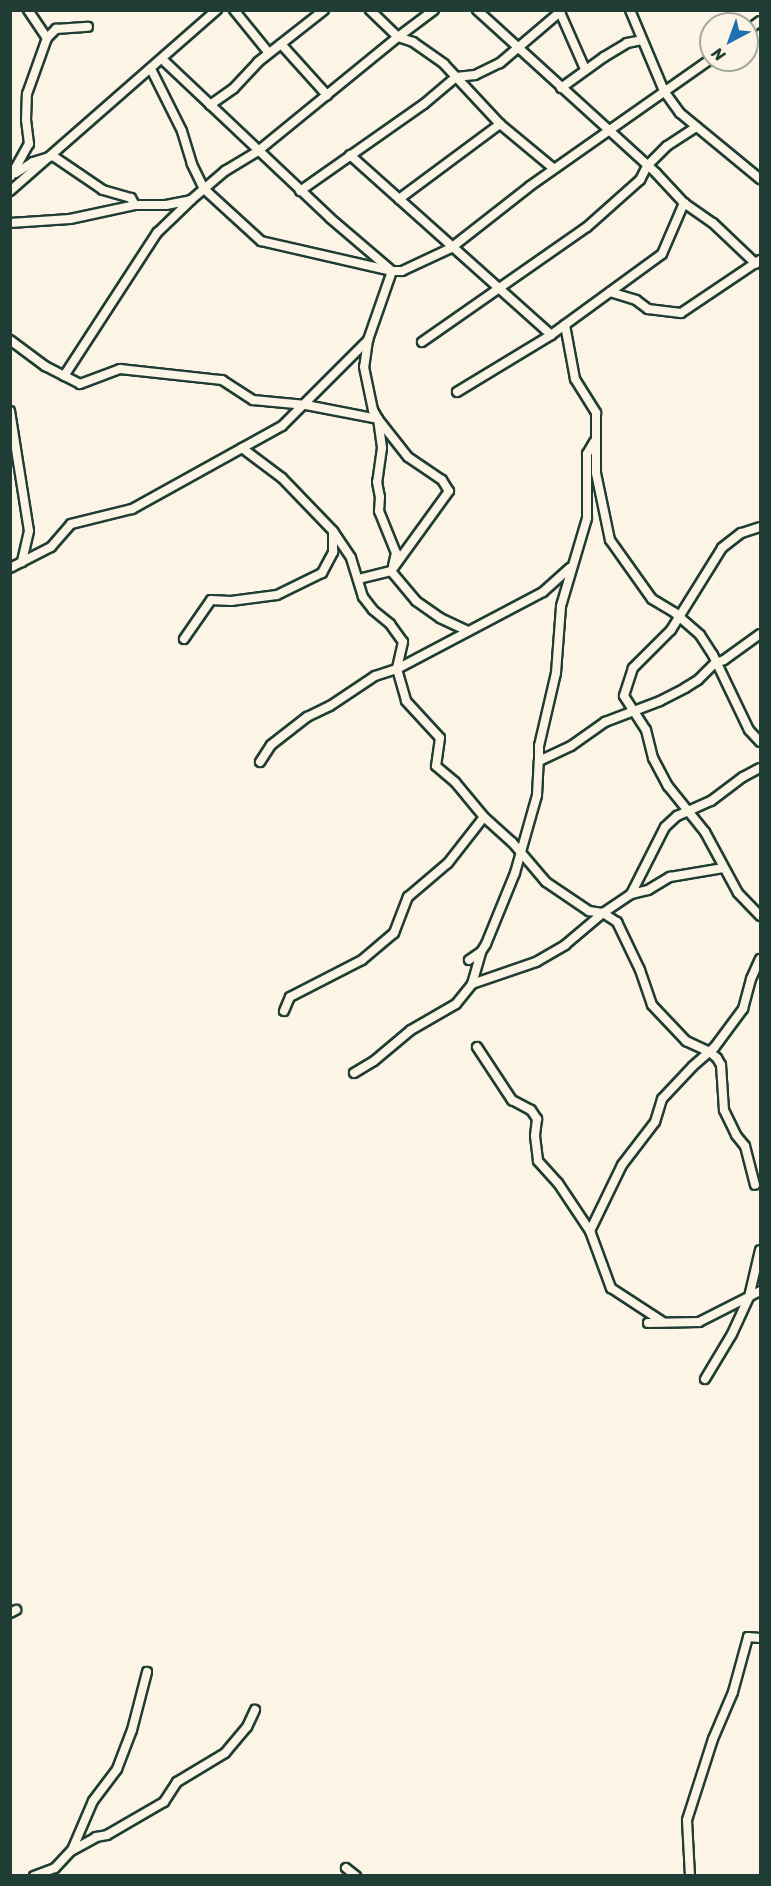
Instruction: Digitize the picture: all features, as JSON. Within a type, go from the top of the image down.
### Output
[{"type":"street","points":[[28,10],[47,38]]},
{"type":"street","points":[[10,191],[53,156],[218,10]]},
{"type":"street","points":[[234,10],[269,53]]},
{"type":"street","points":[[210,105],[234,88],[269,53],[324,10]]},
{"type":"street","points":[[370,10],[398,37],[413,42],[456,77],[500,124],[553,168]]},
{"type":"street","points":[[64,376],[157,233],[204,189],[258,151],[434,10]]},
{"type":"street","points":[[477,10],[647,166],[684,203],[758,262],[681,313],[648,309],[636,300],[610,292]]},
{"type":"street","points":[[630,10],[664,91],[680,113],[760,179]]},
{"type":"street","points":[[300,191],[424,104],[456,77],[475,75],[500,63],[560,11],[585,69]]},
{"type":"street","points":[[11,176],[29,144],[26,120],[27,94],[47,38],[56,29],[88,27]]},
{"type":"street","points":[[561,88],[585,69],[627,43],[642,40]]},
{"type":"street","points":[[281,44],[327,95]]},
{"type":"street","points":[[162,59],[300,191],[392,271]]},
{"type":"street","points":[[152,69],[182,131],[192,164],[204,189],[261,241],[402,272],[452,248],[553,168],[589,143],[610,132],[699,67]]},
{"type":"street","points":[[399,199],[500,124]]},
{"type":"street","points":[[422,342],[587,227],[640,180],[647,166],[668,146],[696,127]]},
{"type":"street","points":[[350,155],[551,335]]},
{"type":"street","points":[[11,176],[33,162],[53,156]]},
{"type":"street","points":[[53,156],[103,190],[131,198],[135,205]]},
{"type":"street","points":[[751,172],[760,169]]},
{"type":"street","points":[[10,223],[70,219],[135,205],[166,205],[191,200]]},
{"type":"street","points":[[457,392],[551,335],[662,254],[684,203]]},
{"type":"street","points":[[358,579],[391,571],[449,491],[442,480],[408,458],[373,410],[364,367],[368,340],[392,271]]},
{"type":"street","points":[[565,325],[575,379],[596,413],[594,441],[597,478],[610,540],[652,599],[700,635],[713,655],[749,730],[760,742]]},
{"type":"street","points":[[10,340],[45,366],[80,384],[120,369],[222,380],[253,400],[306,405],[378,419]]},
{"type":"street","points":[[10,568],[51,547],[71,524],[132,509],[282,426],[306,405],[368,340]]},
{"type":"street","points":[[10,411],[29,531],[22,562]]},
{"type":"street","points":[[378,419],[381,448],[377,482],[380,497],[379,511],[392,538],[396,554],[391,571]]},
{"type":"street","points":[[354,1073],[374,1061],[411,1030],[456,1004],[472,984],[481,952],[515,873],[537,795],[538,746],[551,699],[561,628],[561,606],[570,568],[582,542],[587,518],[587,454],[594,441]]},
{"type":"street","points":[[242,448],[282,478],[333,531],[351,558],[363,597],[373,610],[390,624],[403,642],[397,669],[406,701],[440,738],[436,766],[455,782],[484,818],[507,837],[520,855],[560,892],[589,911],[603,913],[617,922],[627,940],[652,1005],[686,1041],[710,1052],[721,1065],[724,1110],[736,1135],[746,1146],[755,1185]]},
{"type":"street","points":[[760,527],[741,533],[722,548],[671,630],[633,668],[624,696],[646,730],[657,766],[674,794],[705,832],[738,893],[760,916]]},
{"type":"street","points":[[184,639],[201,611],[211,600],[231,601],[277,595],[322,573],[333,552],[333,531]]},
{"type":"street","points":[[260,762],[271,745],[307,717],[330,706],[375,676],[397,669],[543,592],[570,568]]},
{"type":"street","points":[[391,571],[416,601],[440,618],[468,631]]},
{"type":"street","points":[[539,761],[571,746],[605,722],[660,701],[698,680],[715,663],[760,634]]},
{"type":"street","points":[[631,894],[662,830],[677,816],[711,801],[743,777],[760,768]]},
{"type":"street","points":[[284,1011],[290,997],[362,960],[393,933],[408,897],[448,863],[484,818]]},
{"type":"street","points":[[472,984],[536,962],[565,945],[603,913],[631,894],[648,890],[670,877],[723,868]]},
{"type":"street","points":[[469,960],[481,952]]},
{"type":"street","points":[[590,1231],[622,1165],[655,1122],[662,1099],[693,1066],[710,1052],[743,1009],[751,979],[760,959]]},
{"type":"street","points":[[477,1047],[512,1100],[531,1110],[537,1119],[535,1136],[538,1161],[558,1183],[590,1231],[611,1288],[663,1322]]},
{"type":"street","points":[[705,1379],[732,1334],[749,1297],[760,1250]]},
{"type":"street","points":[[648,1323],[699,1322],[760,1291]]},
{"type":"street","points":[[690,1875],[687,1820],[713,1739],[733,1692],[748,1637],[760,1638]]},
{"type":"street","points":[[72,1850],[93,1801],[117,1769],[132,1730],[147,1672]]},
{"type":"street","points":[[34,1875],[55,1868],[72,1850],[96,1837],[106,1835],[164,1802],[177,1782],[231,1748],[247,1727],[255,1710]]},
{"type":"street","points":[[346,1868],[356,1875]]}]
